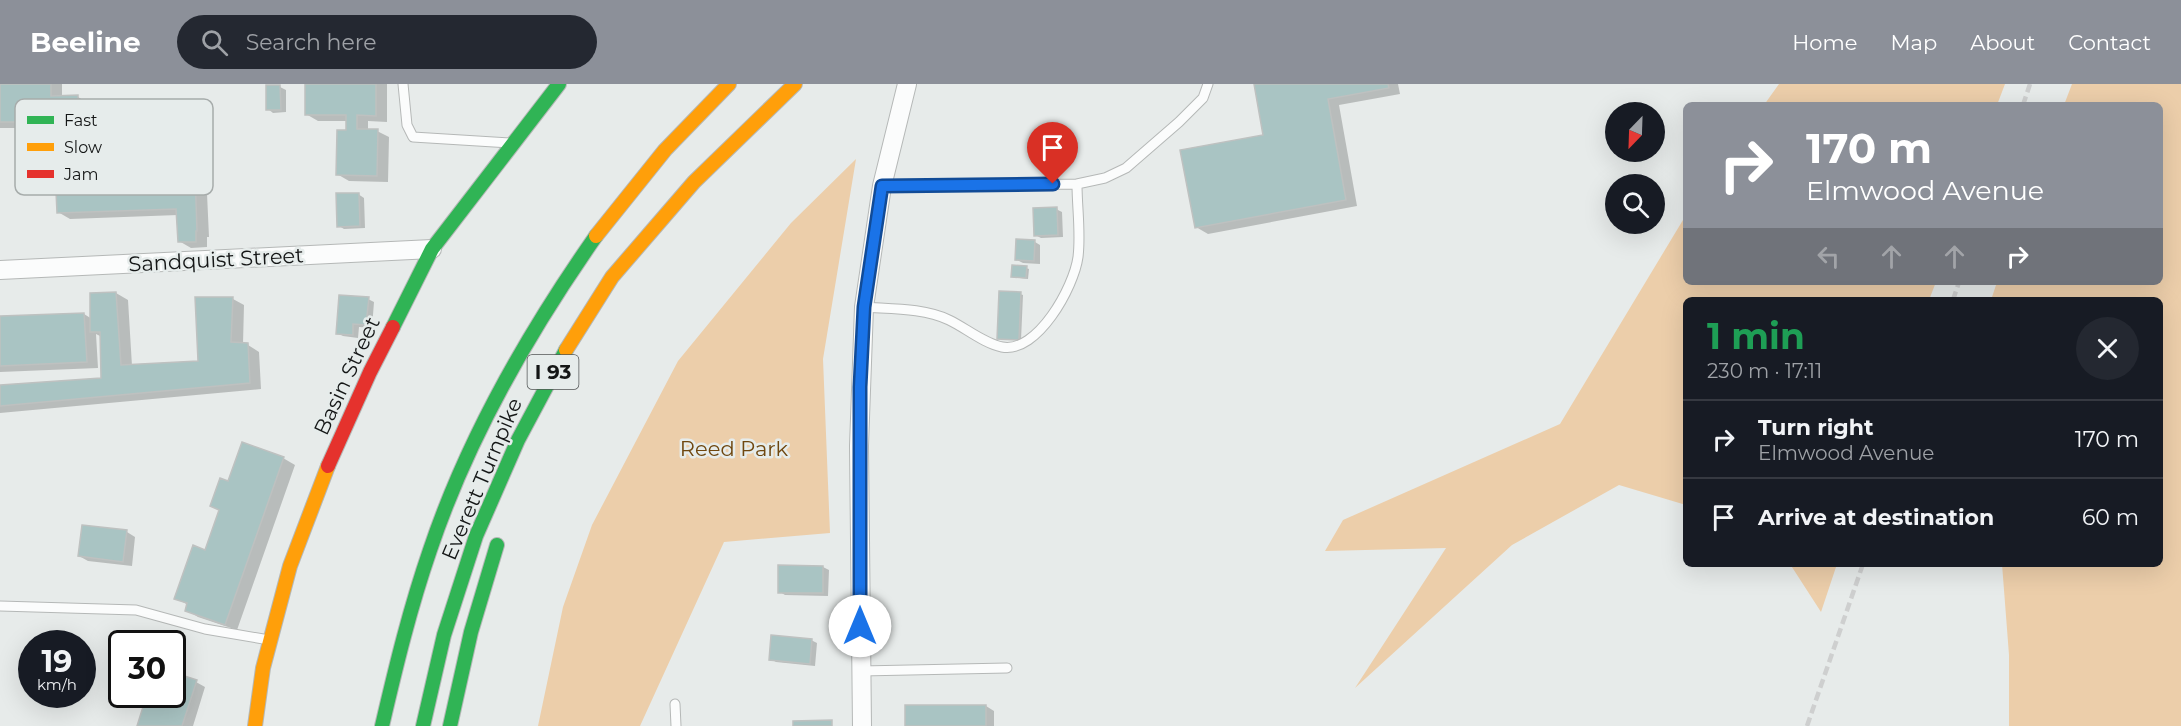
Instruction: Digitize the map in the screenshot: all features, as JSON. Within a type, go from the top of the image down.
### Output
[{"type":"main road","name":"Basin Street","points":[[255,726],[269,640],[290,566],[328,466],[370,372],[432,249],[559,84]]},
{"type":"main road","name":"Everett Turnpike","points":[[382,726],[419,578],[464,461],[521,349],[590,244],[669,146],[729,84]]},
{"type":"main road","name":"Everett Turnpike","points":[[423,726],[444,635],[476,536],[518,440],[554,370],[612,277],[694,182],[795,84]]},
{"type":"main road","points":[[578,357],[612,277]]},
{"type":"main road","points":[[450,726],[471,632],[503,527]]},
{"type":"street","points":[[862,726],[859,446],[864,307],[882,186],[907,84]]},
{"type":"street","name":"Sandquist Street","points":[[0,270],[432,249]]},
{"type":"lane","points":[[403,84],[407,125],[413,137],[512,143]]},
{"type":"lane","points":[[882,186],[1077,184],[1105,178],[1126,168],[1179,122],[1203,98],[1208,84]]},
{"type":"lane","points":[[864,307],[930,313],[948,319],[1002,347],[1017,348],[1041,330],[1067,291],[1074,273],[1078,256],[1077,184]]},
{"type":"lane","points":[[0,606],[136,610],[205,629],[269,640]]},
{"type":"lane","points":[[861,671],[1007,669]]},
{"type":"lane","points":[[675,704],[676,726]]},
{"type":"green space","points":[[1779,84],[2005,84],[1998,102],[1766,102]]},
{"type":"green space","points":[[2072,84],[2181,84],[2181,726],[2009,726],[2009,655],[2002,567],[2163,567],[2163,297],[1992,297],[1996,285],[2163,285],[2163,102],[2065,102]]},
{"type":"green space","name":"Reed Park","points":[[856,159],[823,359],[830,533],[724,542],[640,726],[538,726],[563,607],[592,525],[678,361],[791,223]]},
{"type":"green space","points":[[1683,220],[1683,285],[1935,285],[1930,297],[1683,297],[1683,504],[1619,485],[1512,545],[1355,688],[1446,548],[1325,551],[1343,520],[1560,424]]},
{"type":"green space","points":[[1792,567],[1836,567],[1821,612]]},
{"type":"building","points":[[0,84],[51,84],[51,96],[78,95],[78,99],[15,99],[15,122],[0,122]]},
{"type":"building","points":[[305,84],[376,84],[376,116],[357,115],[357,129],[378,129],[377,176],[336,175],[337,130],[346,130],[346,115],[305,115]]},
{"type":"building","points":[[1254,84],[1388,84],[1389,88],[1328,99],[1346,200],[1195,228],[1180,150],[1263,135]]},
{"type":"building","points":[[266,85],[280,85],[281,110],[266,110]]},
{"type":"building","points":[[336,193],[359,193],[360,226],[337,227]]},
{"type":"building","points":[[56,195],[196,195],[196,242],[178,242],[176,209],[57,213]]},
{"type":"building","points":[[1057,207],[1058,235],[1034,236],[1033,208]]},
{"type":"building","points":[[1016,239],[1035,240],[1034,261],[1015,260]]},
{"type":"building","points":[[1012,265],[1027,266],[1026,278],[1011,277]]},
{"type":"building","points":[[999,291],[1021,292],[1019,340],[997,339]]},
{"type":"building","points":[[116,292],[121,365],[198,361],[195,297],[233,297],[231,342],[248,343],[250,383],[0,406],[0,385],[101,378],[100,332],[90,332],[90,293]]},
{"type":"building","points":[[339,295],[369,297],[366,325],[353,324],[353,335],[336,334]]},
{"type":"building","points":[[84,313],[87,362],[0,366],[0,316]]},
{"type":"building","points":[[242,442],[284,457],[225,625],[185,611],[187,603],[174,599],[193,545],[205,550],[219,510],[210,506],[220,478],[228,481]]},
{"type":"building","points":[[82,525],[127,530],[123,562],[78,556]]},
{"type":"building","points":[[778,565],[823,566],[823,593],[778,593]]},
{"type":"building","points":[[771,635],[812,639],[810,664],[769,660]]},
{"type":"building","points":[[186,676],[197,680],[182,726],[137,726],[143,708],[186,708]]},
{"type":"building","points":[[905,705],[986,705],[986,726],[905,726]]},
{"type":"building","points":[[832,720],[832,726],[793,726],[793,721]]},
{"type":"railway","points":[[2024,102],[2030,84]]},
{"type":"railway","points":[[1954,297],[1958,285]]},
{"type":"railway","points":[[1807,726],[1862,567]]},
{"type":"traffic: fast","points":[[393,327],[432,249],[559,84]]},
{"type":"traffic: fast","points":[[382,726],[423,572],[462,467],[524,348],[596,236]]},
{"type":"traffic: fast","points":[[423,726],[444,635],[476,536],[518,440],[566,350]]},
{"type":"traffic: fast","points":[[450,726],[471,632],[497,545]]},
{"type":"traffic: slow","points":[[596,236],[665,150],[729,84]]},
{"type":"traffic: slow","points":[[566,350],[612,277],[694,182],[795,84]]},
{"type":"traffic: slow","points":[[255,726],[263,668],[290,566],[328,466]]},
{"type":"traffic: jam","points":[[328,466],[393,327]]},
{"type":"route","points":[[860,626],[860,387],[864,307],[882,186],[1053,184]]}]
